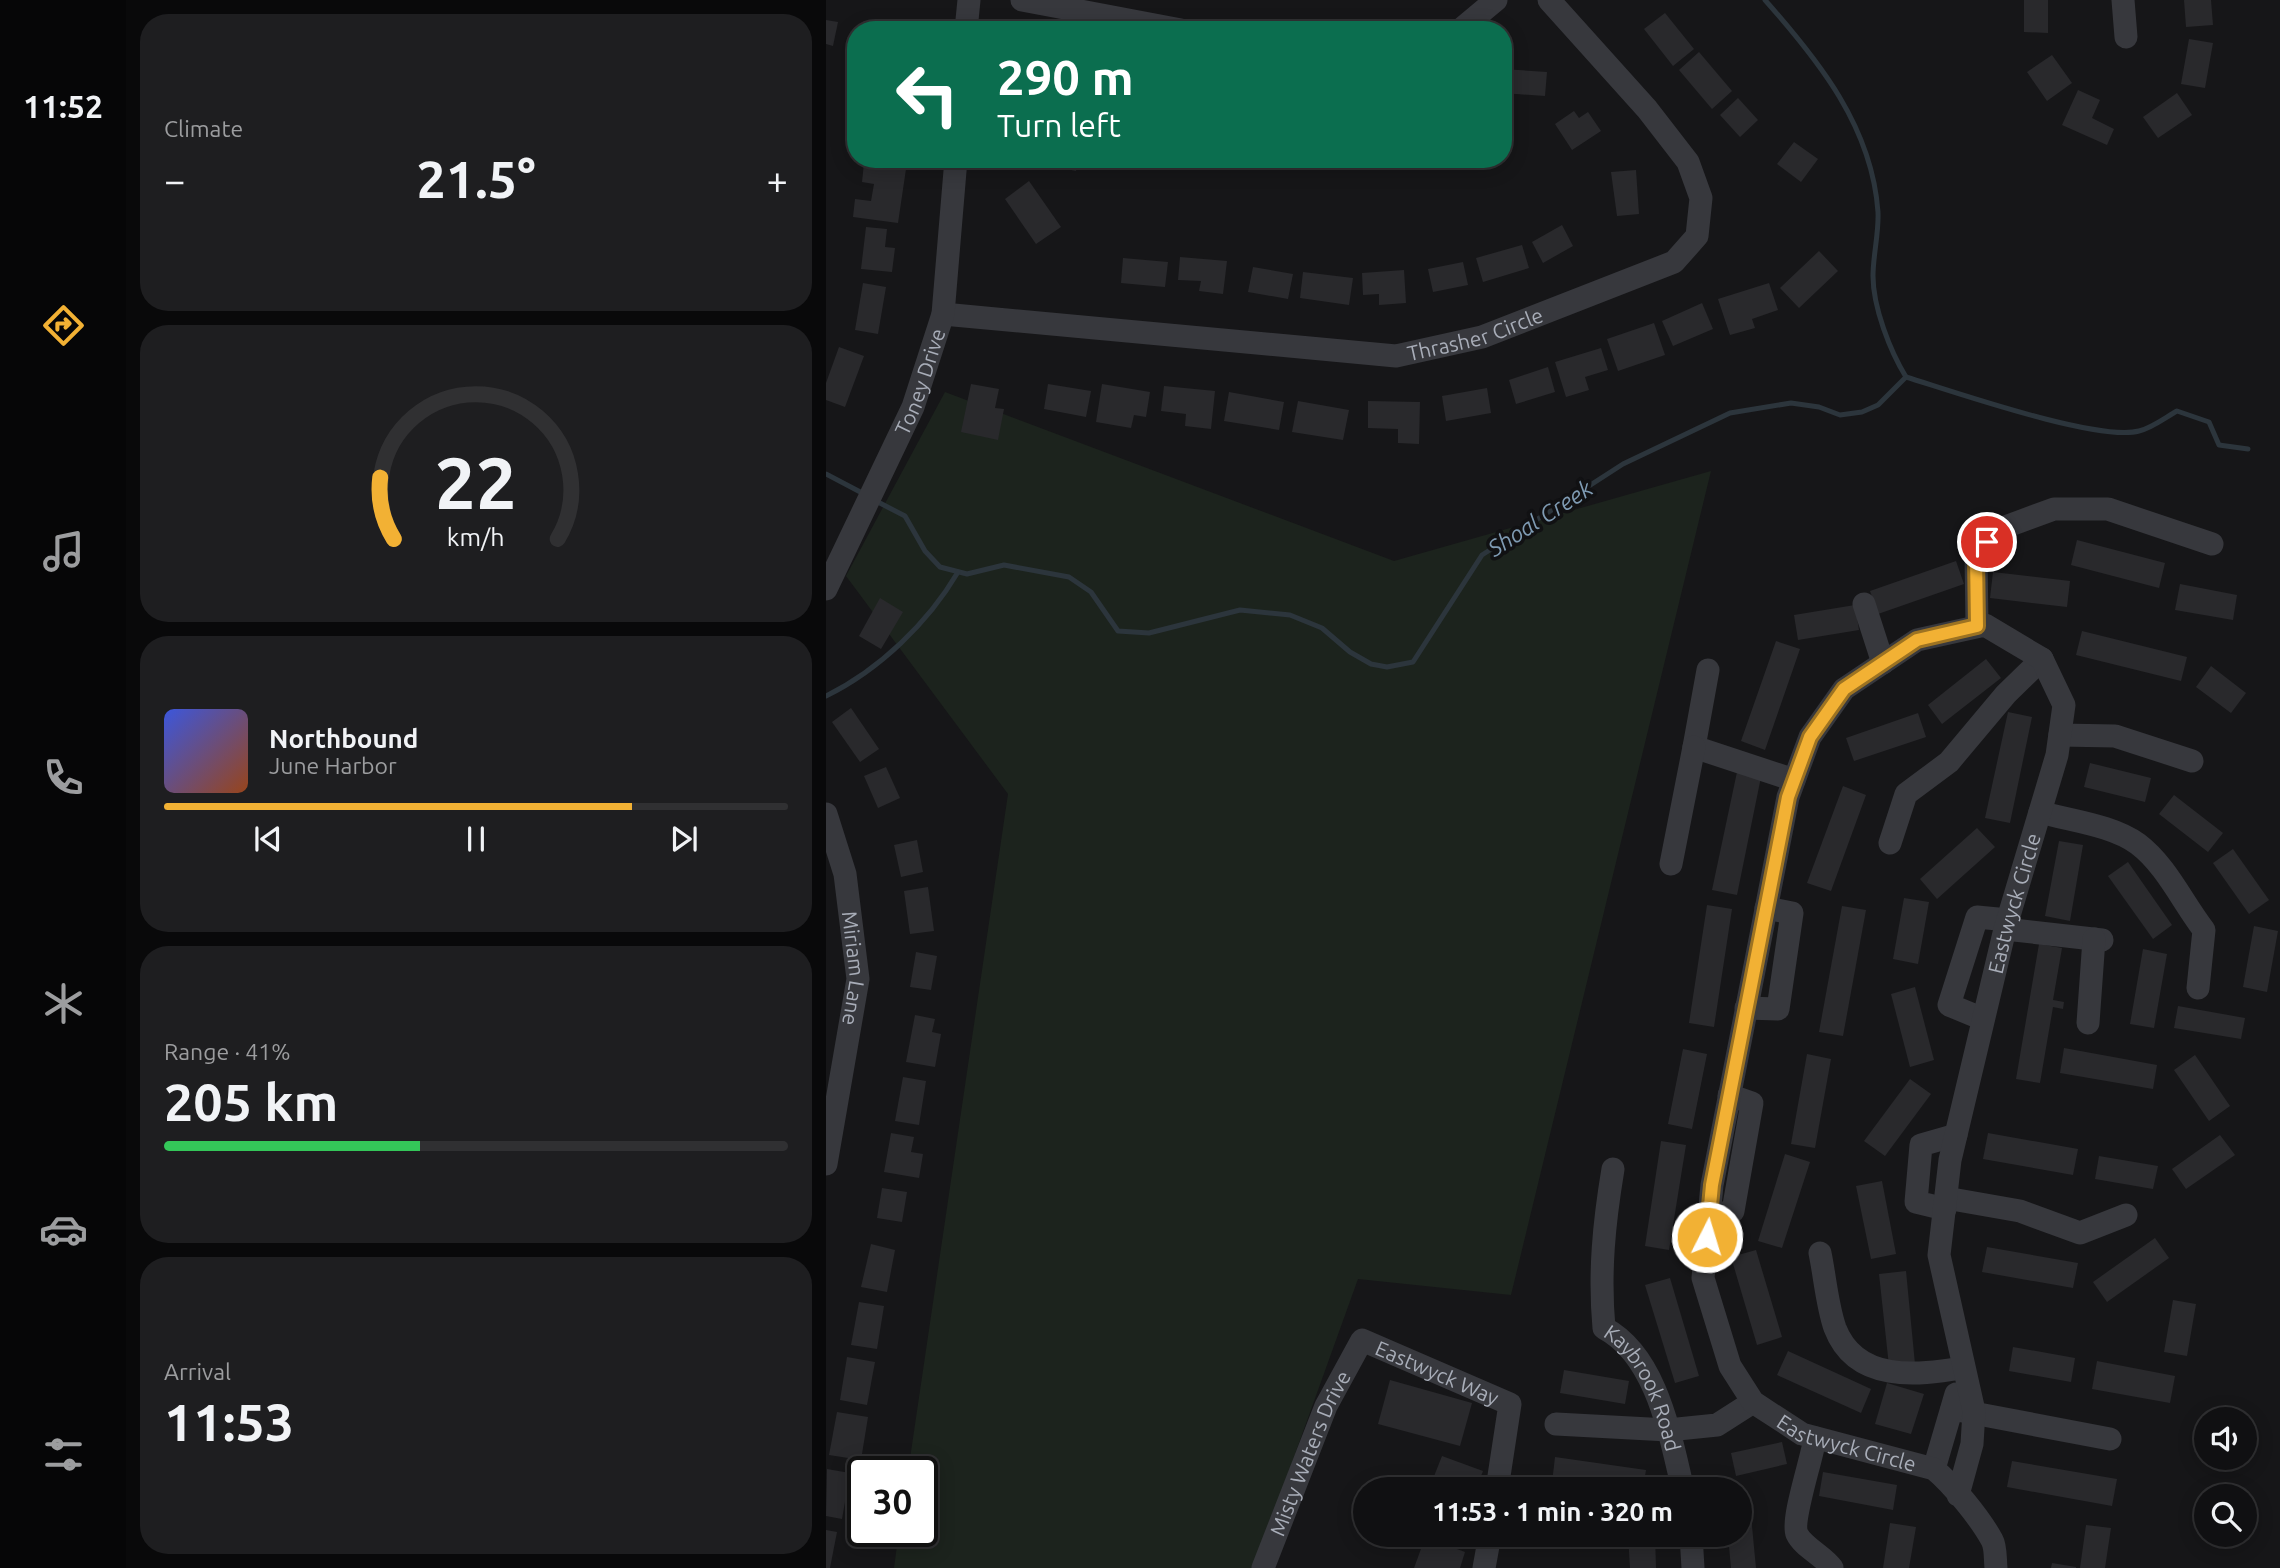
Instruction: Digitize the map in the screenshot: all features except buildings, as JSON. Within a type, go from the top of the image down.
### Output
[{"type":"street","points":[[967,21],[969,0]]},
{"type":"street","points":[[1022,0],[1133,21]]},
{"type":"street","points":[[1471,21],[1496,0]]},
{"type":"street","name":"Thrasher Circle","points":[[943,314],[1396,356],[1482,337],[1674,262],[1697,236],[1701,198],[1688,162],[1647,109],[1549,0]]},
{"type":"street","points":[[2123,0],[2126,37]]},
{"type":"street","name":"Toney Drive","points":[[826,589],[913,407],[943,314],[955,168]]},
{"type":"street","points":[[1977,626],[1976,555],[1997,530],[2054,509],[2108,509],[2213,544]]},
{"type":"street","points":[[1864,604],[1883,663]]},
{"type":"street","points":[[1766,908],[1792,913],[1778,1009],[1746,1008],[1766,908],[1794,780],[1810,737],[1844,689],[1917,640],[1977,626],[1985,625],[2042,659],[2006,694],[1949,762],[1906,794],[1890,843]]},
{"type":"street","name":"Eastwyck Circle","points":[[1746,1008],[1729,1095],[1752,1103],[1732,1211],[1709,1216],[1703,1278],[1730,1366],[1753,1402],[1802,1434],[1934,1469],[1963,1410],[1964,1368],[1939,1255],[1956,1135],[2006,925],[2060,735],[2064,705],[2042,659]]},
{"type":"street","points":[[1671,864],[1708,670]]},
{"type":"street","points":[[2060,735],[2115,736],[2192,761]]},
{"type":"street","points":[[1694,747],[1794,780]]},
{"type":"street","points":[[2040,813],[2105,830],[2137,844],[2161,868],[2204,930],[2197,988]]},
{"type":"street","name":"Miriam Lane","points":[[826,814],[845,874],[858,979],[836,1054],[826,1164]]},
{"type":"street","points":[[1983,1019],[1949,1005],[1977,917],[2006,925],[2098,940],[2088,1023]]},
{"type":"street","points":[[1956,1135],[1921,1145],[1916,1202],[2020,1211],[2080,1234],[2126,1215]]},
{"type":"street","name":"Kaybrook Road","points":[[1613,1169],[1602,1232],[1599,1281],[1604,1328],[1617,1335],[1642,1365],[1668,1430],[1680,1477]]},
{"type":"street","points":[[1819,1253],[1836,1329],[1851,1354],[1885,1373],[1918,1375],[1964,1368]]},
{"type":"street","name":"Eastwyck Way","points":[[1362,1340],[1510,1404],[1499,1477]]},
{"type":"street","name":"Misty Waters Drive","points":[[1263,1568],[1326,1406],[1362,1340]]},
{"type":"street","points":[[1556,1424],[1668,1430],[1717,1425],[1753,1402]]},
{"type":"street","points":[[1958,1495],[1972,1444],[1963,1410],[2110,1439]]},
{"type":"street","points":[[1815,1438],[1811,1467],[1794,1522],[1798,1537],[1832,1568]]},
{"type":"street","points":[[1934,1469],[1993,1541],[1996,1568]]},
{"type":"street","points":[[1484,1568],[1488,1547]]},
{"type":"street","points":[[1692,1547],[1693,1568]]},
{"type":"shaded area","points":[[945,392],[1394,561],[1711,471],[1511,1295],[1358,1279],[1254,1568],[894,1568],[897,1547],[938,1547],[938,1456],[910,1456],[1008,794],[846,576]]},
{"type":"waterway","points":[[1765,0],[1823,71],[1840,97],[1865,152],[1874,181],[1878,212],[1873,276],[1876,301],[1894,355],[1906,377]]},
{"type":"waterway","name":"Shoal Creek","points":[[1906,377],[2024,413],[2092,429],[2139,431],[2177,411],[2209,422],[2219,445],[2248,449]]},
{"type":"waterway","name":"Shoal Creek","points":[[874,500],[905,516],[925,551],[940,567],[967,574],[1004,565],[1069,577],[1091,592],[1118,631],[1149,633],[1240,610],[1290,615],[1322,628],[1350,652],[1371,664],[1387,667],[1413,662],[1482,555],[1623,464],[1730,413],[1791,403],[1819,407],[1840,415],[1862,412],[1878,405],[1906,377]]},
{"type":"waterway","name":"Shoal Creek","points":[[826,474],[866,495]]},
{"type":"waterway","points":[[826,696],[865,673],[901,643],[932,609],[958,572]]},
{"type":"route","points":[[1707,1237],[1712,1185],[1788,797],[1810,737],[1844,689],[1917,640],[1977,626],[1976,555],[1987,542]]}]
